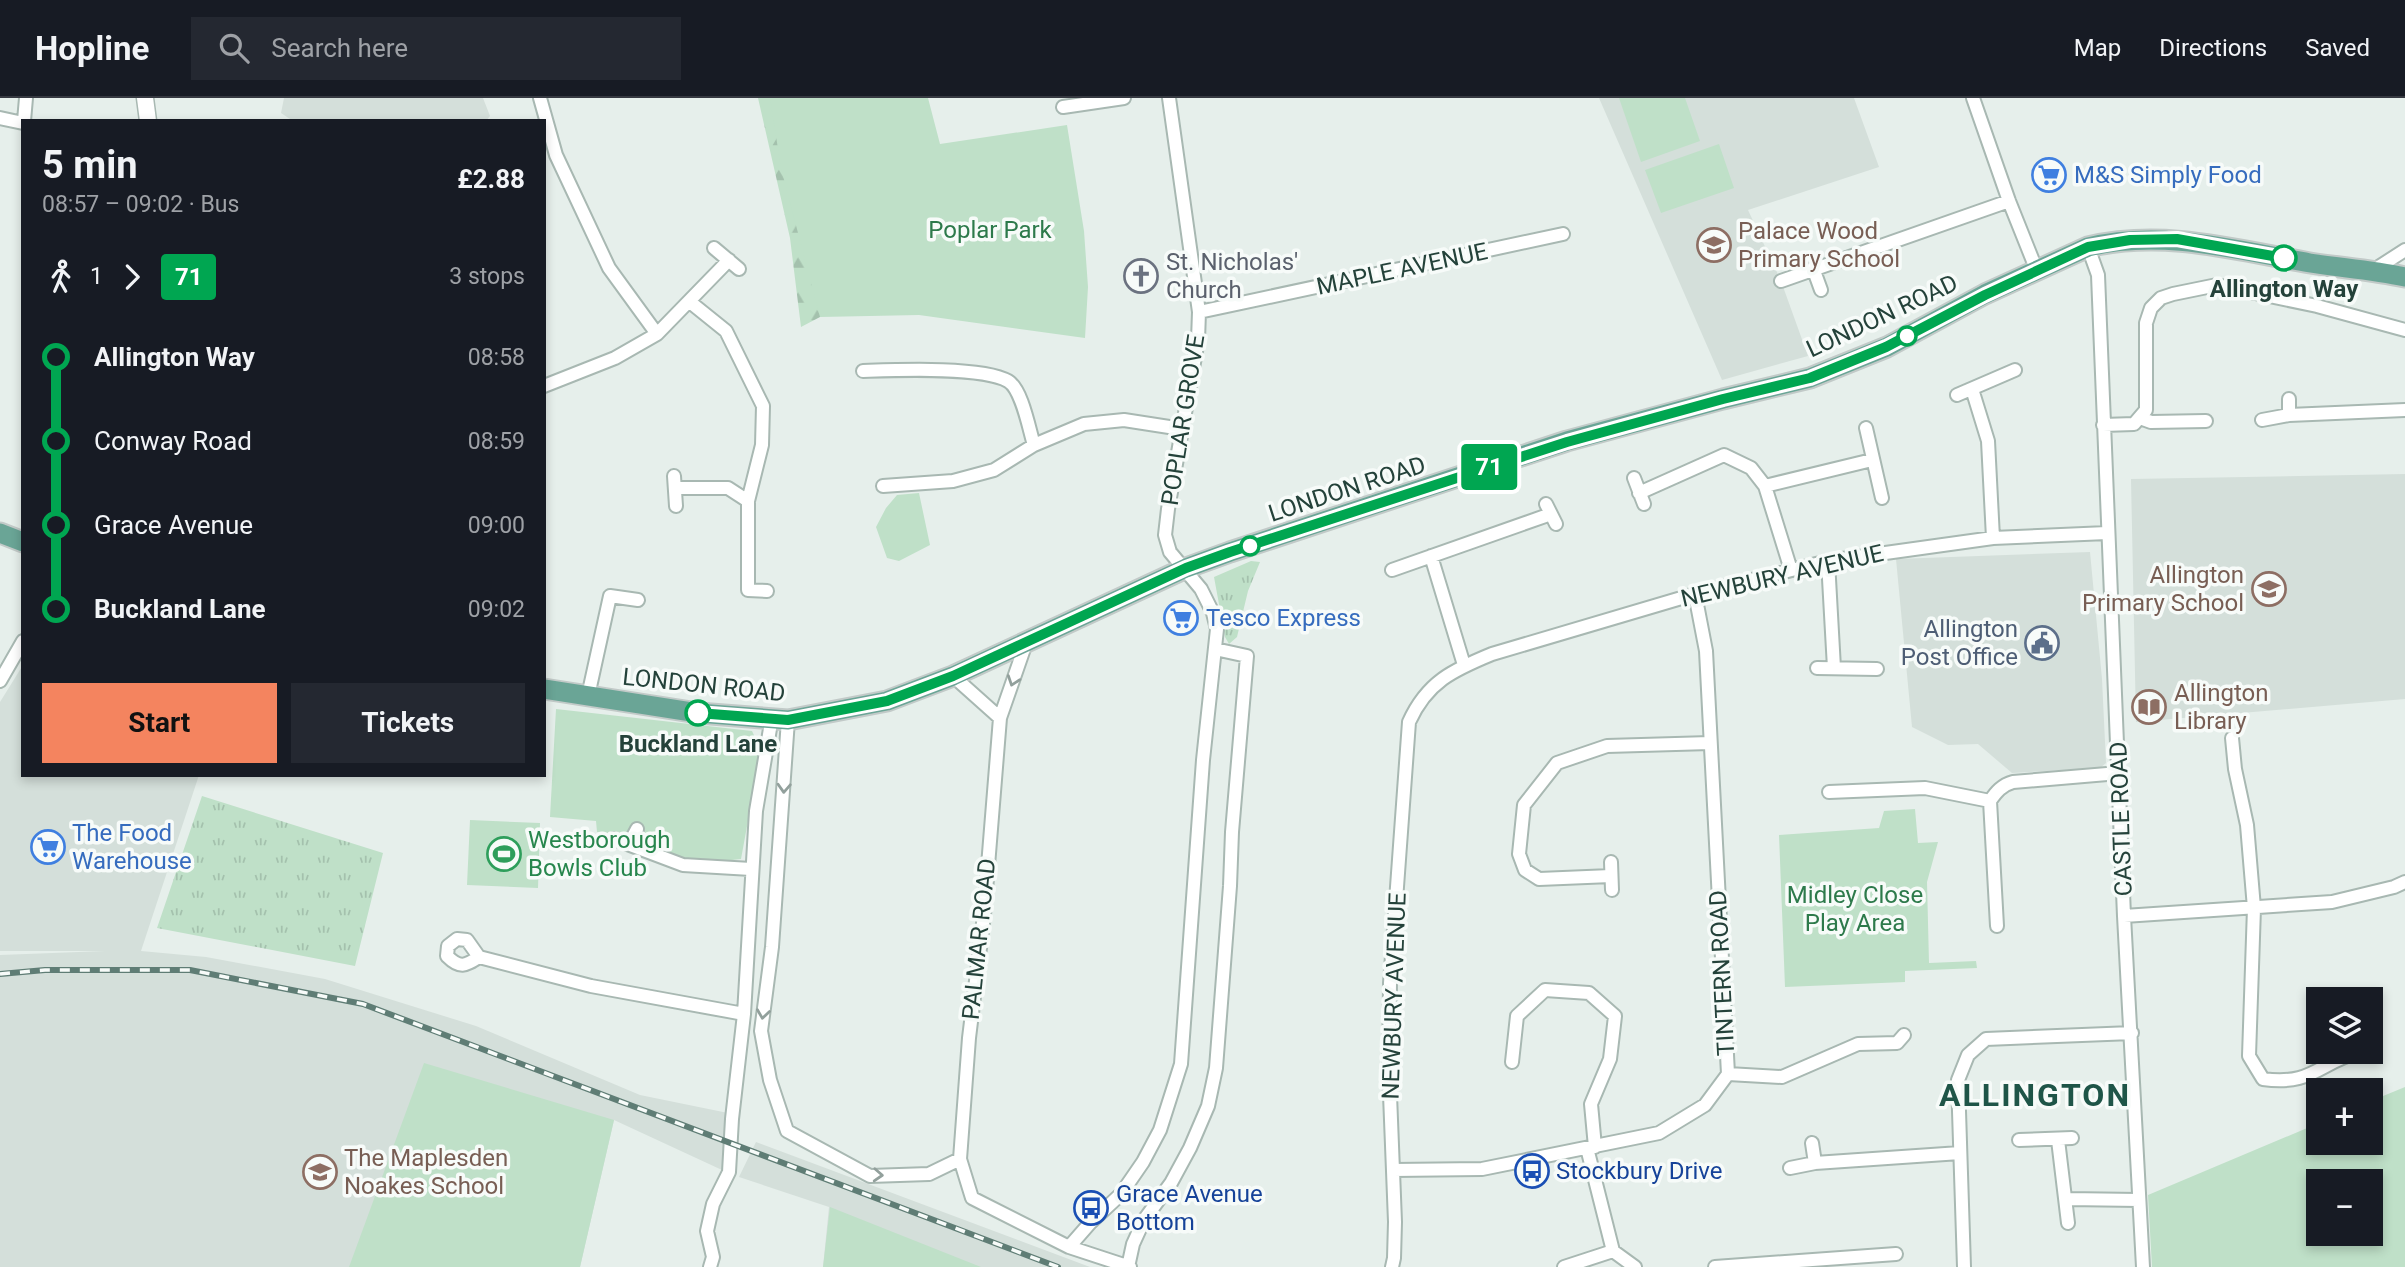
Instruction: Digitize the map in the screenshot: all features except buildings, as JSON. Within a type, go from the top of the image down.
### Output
[{"type":"main road","name":"LONDON ROAD","points":[[546,690],[698,713],[780,718],[887,701],[953,676],[1186,568],[1567,442],[1810,378],[1886,347],[1985,295],[2088,247],[2130,240],[2177,239],[2405,277]]},
{"type":"main road","points":[[0,533],[21,541]]},
{"type":"street","points":[[23,119],[26,98]]},
{"type":"street","points":[[145,98],[145,119]]},
{"type":"street","points":[[540,98],[546,119]]},
{"type":"street","points":[[1063,107],[1124,98]]},
{"type":"street","name":"POPLAR GROVE","points":[[1069,1247],[1121,1194],[1143,1161],[1160,1130],[1181,1064],[1203,761],[1217,629],[1213,613],[1186,568],[1170,552],[1165,535],[1198,340],[1199,312],[1169,98]]},
{"type":"street","points":[[1973,98],[2037,271]]},
{"type":"street","points":[[0,118],[21,122]]},
{"type":"street","points":[[546,119],[556,155],[608,268],[657,334]]},
{"type":"street","points":[[1781,281],[2009,201]]},
{"type":"street","name":"MAPLE AVENUE","points":[[1199,312],[1563,234]]},
{"type":"street","name":"CASTLE ROAD","points":[[2088,247],[2098,275],[2124,916],[2143,1267]]},
{"type":"street","points":[[715,248],[739,270]]},
{"type":"street","points":[[2374,270],[2405,250]]},
{"type":"street","points":[[546,385],[615,358],[657,334],[729,260]]},
{"type":"street","points":[[1813,268],[1821,290]]},
{"type":"street","points":[[2103,425],[2134,424],[2146,410],[2147,323],[2151,308],[2161,298],[2173,293],[2217,285],[2317,306],[2405,330]]},
{"type":"street","points":[[690,302],[726,331],[763,406],[762,444],[748,501],[748,590],[767,591]]},
{"type":"street","points":[[863,371],[919,369],[984,374],[1009,381],[1018,391],[1034,445]]},
{"type":"street","points":[[1957,395],[2015,370]]},
{"type":"street","points":[[1972,389],[1988,440],[1993,538]]},
{"type":"street","points":[[2289,399],[2289,415]]},
{"type":"street","points":[[2263,420],[2289,415],[2405,410]]},
{"type":"street","points":[[2140,418],[2151,422],[2206,421]]},
{"type":"street","points":[[883,486],[953,481],[994,470],[1034,445],[1084,424],[1124,420],[1182,429]]},
{"type":"street","points":[[1866,428],[1882,498]]},
{"type":"street","points":[[1634,478],[1641,498],[1724,455],[1751,468],[1765,486],[1791,570]]},
{"type":"street","points":[[1765,486],[1872,460]]},
{"type":"street","points":[[676,506],[675,482],[728,488],[748,501]]},
{"type":"street","points":[[1392,570],[1551,514]]},
{"type":"street","name":"NEWBURY AVENUE","points":[[1392,1267],[1395,1234],[1389,1069],[1390,983],[1409,722],[1416,706],[1430,688],[1464,665],[1492,654],[1695,594],[1828,561],[1993,538],[2108,533]]},
{"type":"street","points":[[1431,556],[1464,665]]},
{"type":"street","points":[[1828,561],[1834,668]]},
{"type":"street","name":"TINTERN ROAD","points":[[1392,1170],[1482,1169],[1659,1133],[1704,1105],[1728,1074],[1706,651],[1695,594]]},
{"type":"street","points":[[588,696],[610,596],[638,600]]},
{"type":"street","name":"PALMAR ROAD","points":[[960,1159],[1000,718],[1026,643]]},
{"type":"street","points":[[0,681],[21,644]]},
{"type":"street","points":[[780,718],[772,947],[761,1031],[770,1080],[787,1131],[870,1176],[929,1174],[960,1159],[972,1198],[1069,1247],[1129,1267],[1133,1244],[1143,1220],[1171,1183],[1190,1148],[1208,1106],[1216,1068],[1247,656],[1215,649]]},
{"type":"street","points":[[1817,668],[1878,669]]},
{"type":"street","points":[[953,676],[1000,718]]},
{"type":"street","points":[[710,1267],[713,1257],[707,1231],[713,1204],[729,1172],[744,1014],[756,811],[780,718]]},
{"type":"street","points":[[2232,738],[2235,769],[2247,825],[2253,908],[2249,1056],[2263,1079],[2281,1081],[2302,1079],[2334,1064]]},
{"type":"street","points":[[1611,862],[1611,883],[1539,879],[1525,870],[1519,853],[1524,805],[1557,763],[1607,746],[1710,743]]},
{"type":"street","points":[[1997,926],[1990,802],[2000,789],[2013,782],[2119,773]]},
{"type":"street","points":[[1829,792],[1925,788],[1990,802]]},
{"type":"street","points":[[629,844],[637,829]]},
{"type":"street","points":[[614,839],[683,865],[751,869]]},
{"type":"street","points":[[2124,916],[2332,902],[2405,882]]},
{"type":"street","points":[[480,957],[592,986],[744,1014]]},
{"type":"street","points":[[1512,1061],[1517,1016],[1545,990],[1588,993],[1615,1016],[1610,1059],[1591,1104],[1591,1147],[1614,1251],[1635,1267]]},
{"type":"street","points":[[1964,1267],[1968,1231],[1958,1080],[1968,1055],[1986,1040],[2132,1033]]},
{"type":"street","points":[[1728,1074],[1782,1077],[1858,1044],[1897,1043],[1904,1035]]},
{"type":"street","points":[[2019,1140],[2072,1138]]},
{"type":"street","points":[[2058,1140],[2068,1223]]},
{"type":"street","points":[[1812,1143],[1815,1163]]},
{"type":"street","points":[[1790,1168],[1815,1163],[1961,1153]]},
{"type":"street","points":[[2067,1199],[2139,1199]]},
{"type":"street","points":[[1564,1267],[1614,1251]]},
{"type":"street","points":[[1714,1267],[1855,1262],[1896,1254]]},
{"type":"shaded area","points":[[284,98],[483,98],[490,116],[488,119],[290,119],[281,113]]},
{"type":"shaded area","name":"Palace Wood Primary School","points":[[1599,98],[1854,98],[1879,167],[1748,210],[1781,281],[1808,356],[1722,380]]},
{"type":"shaded area","name":"Allington Primary School","points":[[2405,474],[2405,699],[2136,722],[2131,479]]},
{"type":"shaded area","points":[[2090,552],[2102,679],[2106,763],[2100,768],[2012,773],[1978,744],[1948,745],[1912,727],[1896,559]]},
{"type":"shaded area","name":"The Maplesden Noakes School","points":[[21,668],[21,777],[198,777],[141,951],[206,957],[325,979],[476,1026],[640,1095],[728,1113],[722,1170],[614,1120],[580,1267],[0,1267],[0,955],[105,951],[0,951],[0,702]]},
{"type":"shaded area","points":[[756,1142],[1090,1267],[823,1267],[829,1207],[739,1177]]},
{"type":"green space","points":[[758,98],[772,98],[820,302],[820,317],[801,327],[790,238]]},
{"type":"green space","name":"Poplar Park","points":[[770,98],[928,98],[940,144],[1067,125],[1084,231],[1088,287],[1085,338],[919,315],[820,317],[781,168]]},
{"type":"green space","points":[[1619,98],[1685,98],[1700,141],[1641,162]]},
{"type":"green space","points":[[1719,144],[1734,188],[1661,213],[1645,170]]},
{"type":"green space","points":[[919,493],[930,545],[899,561],[887,558],[876,527],[897,495]]},
{"type":"green space","points":[[1251,561],[1260,562],[1248,591],[1237,637],[1229,644],[1225,637],[1214,577]]},
{"type":"green space","points":[[556,709],[752,731],[761,750],[741,859],[732,860],[731,864],[680,860],[643,845],[640,837],[628,833],[617,836],[597,832],[596,821],[550,817]]},
{"type":"green space","points":[[202,796],[383,853],[355,966],[157,928]]},
{"type":"green space","name":"Midley Close Play Area","points":[[1915,809],[1918,843],[1938,842],[1927,882],[1929,963],[1976,961],[1977,968],[1905,971],[1905,982],[1785,987],[1779,835],[1879,828],[1884,811]]},
{"type":"green space","name":"Westborough Bowls Club","points":[[470,820],[540,823],[538,888],[467,885]]},
{"type":"green space","points":[[424,1063],[614,1120],[580,1267],[349,1267]]},
{"type":"green space","points":[[2405,1087],[2405,1267],[2152,1267],[2148,1195],[2306,1128],[2306,1155],[2383,1155],[2383,1096]]},
{"type":"green space","points":[[830,1207],[981,1267],[823,1267]]},
{"type":"railway","points":[[0,974],[45,970],[190,970],[363,1004],[1058,1267]]},
{"type":"bus line","name":"71","points":[[698,713],[788,720],[887,701],[953,676],[1186,568],[1230,552],[1567,442],[1810,378],[1886,347],[1985,295],[2088,247],[2130,240],[2177,239],[2284,258]]},
{"type":"place","name":"M&S Simply Food","points":[[2049,175]]},
{"type":"place","name":"Palace Wood Primary School","points":[[1714,245]]},
{"type":"place","name":"Allington Way","points":[[2284,258]]},
{"type":"place","name":"St. Nicholas' Church","points":[[1141,276]]},
{"type":"place","name":"Allington Primary School","points":[[2269,589]]},
{"type":"place","name":"Tesco Express","points":[[1181,618]]},
{"type":"place","name":"Allington Post Office","points":[[2042,643]]},
{"type":"place","name":"Allington Library","points":[[2149,707]]},
{"type":"place","name":"Buckland Lane","points":[[698,713]]},
{"type":"place","name":"The Food Warehouse","points":[[48,847]]},
{"type":"place","name":"Westborough Bowls Club","points":[[504,854]]},
{"type":"place","name":"Stockbury Drive","points":[[1532,1171]]},
{"type":"place","name":"The Maplesden Noakes School","points":[[320,1172]]},
{"type":"place","name":"Grace Avenue Bottom","points":[[1091,1208]]},
{"type":"district","name":"ALLINGTON","points":[[2035,1095]]}]
